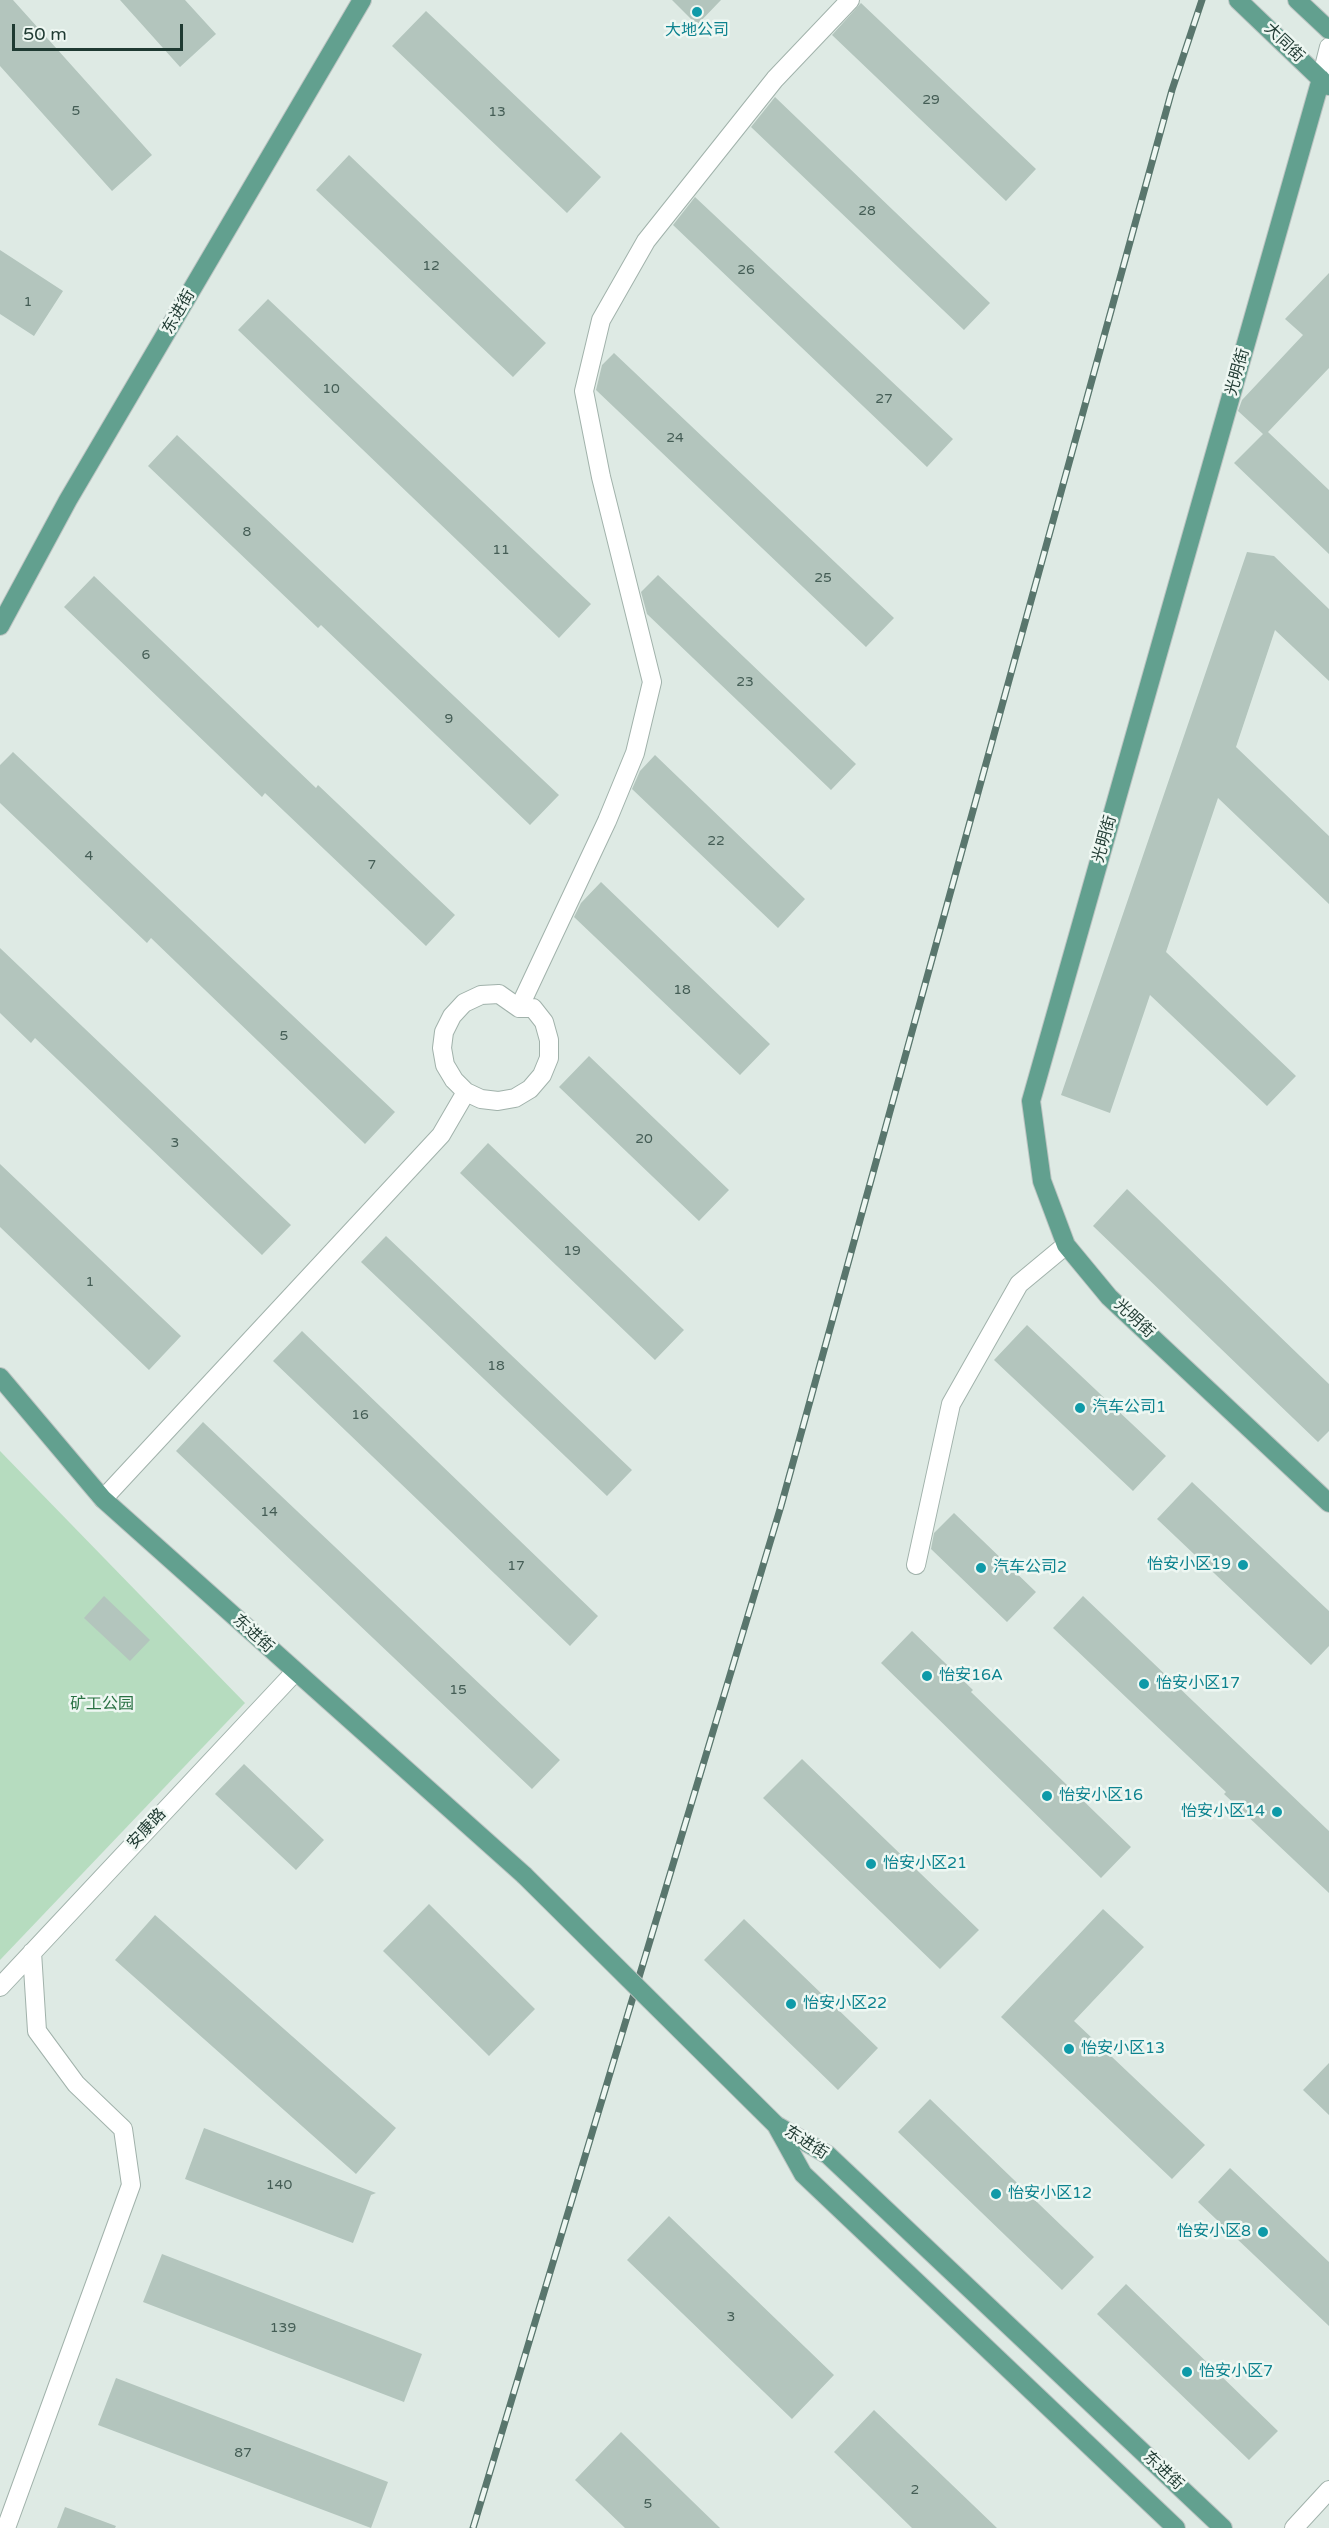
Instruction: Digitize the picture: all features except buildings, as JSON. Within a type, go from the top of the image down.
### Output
[{"type":"main road","name":"东进街","points":[[0,626],[68,500],[362,0]]},
{"type":"main road","name":"大同街","points":[[1238,0],[1325,83]]},
{"type":"main road","points":[[1297,0],[1329,30]]},
{"type":"main road","name":"光明街","points":[[1325,83],[1031,1101],[1042,1181],[1066,1245],[1110,1297],[1329,1503]]},
{"type":"main road","name":"东进街","points":[[0,1377],[103,1499],[524,1875],[776,2125],[828,2155],[1223,2528]]},
{"type":"main road","name":"东进街","points":[[776,2125],[803,2174],[1176,2528]]},
{"type":"street","points":[[519,1008],[608,821],[632,763],[652,682],[601,477],[584,391],[601,320],[646,241],[775,79],[850,0]]},
{"type":"street","points":[[1325,83],[1329,47]]},
{"type":"street","points":[[499,994],[519,1008],[533,1008],[544,1022],[549,1040],[549,1058],[542,1076],[530,1089],[515,1098],[490,1100],[466,1092],[454,1080],[445,1065],[444,1032],[452,1016],[464,1004],[481,995],[499,994]]},
{"type":"street","points":[[103,1499],[441,1135],[466,1092]]},
{"type":"street","points":[[916,1565],[951,1404],[1019,1284],[1066,1245]]},
{"type":"street","name":"安康路","points":[[0,1987],[295,1672]]},
{"type":"street","points":[[6,2528],[131,2185],[123,2129],[76,2084],[37,2031],[32,1952]]},
{"type":"street","points":[[1294,2528],[1329,2490]]},
{"type":"green space","name":"矿工公园","points":[[0,1451],[245,1703],[0,1960]]},
{"type":"railway","points":[[473,2528],[781,1506],[1172,90],[1202,0]]},
{"type":"place","name":"大地公司","points":[[697,12]]},
{"type":"place","name":"汽车公司1","points":[[1080,1408]]},
{"type":"place","name":"怡安小区19","points":[[1243,1565]]},
{"type":"place","name":"汽车公司2","points":[[981,1568]]},
{"type":"place","name":"怡安16A","points":[[927,1676]]},
{"type":"place","name":"怡安小区17","points":[[1144,1684]]},
{"type":"place","name":"怡安小区16","points":[[1047,1796]]},
{"type":"place","name":"怡安小区14","points":[[1277,1812]]},
{"type":"place","name":"怡安小区21","points":[[871,1864]]},
{"type":"place","name":"怡安小区22","points":[[791,2004]]},
{"type":"place","name":"怡安小区13","points":[[1069,2049]]},
{"type":"place","name":"怡安小区12","points":[[996,2194]]},
{"type":"place","name":"怡安小区8","points":[[1263,2232]]},
{"type":"place","name":"怡安小区7","points":[[1187,2372]]}]
